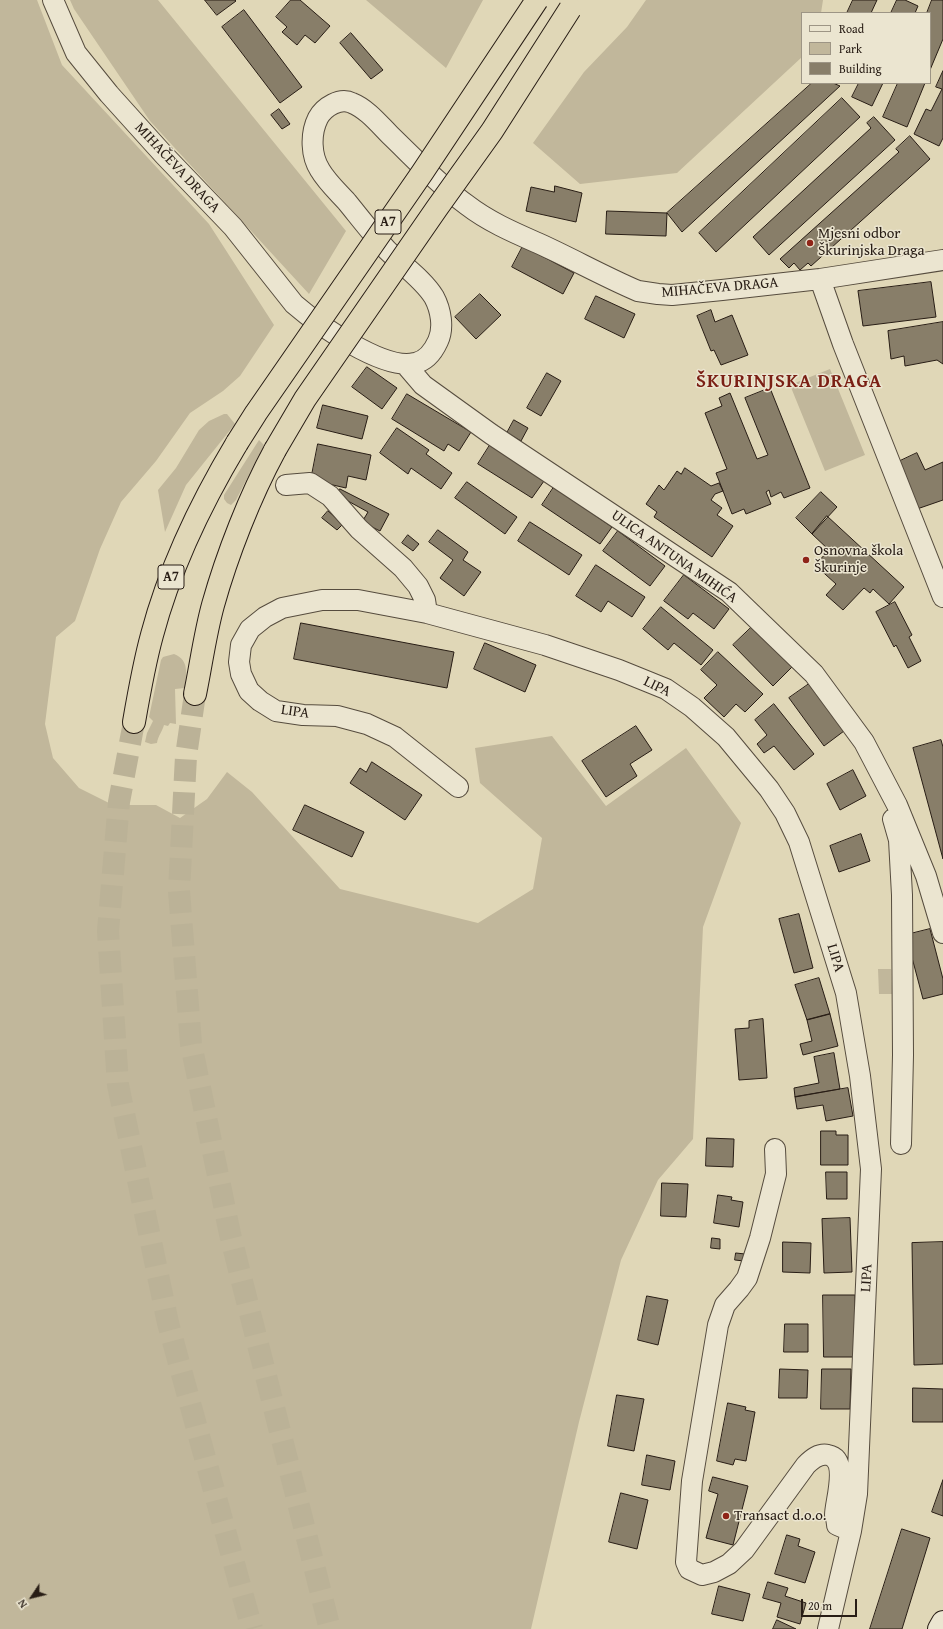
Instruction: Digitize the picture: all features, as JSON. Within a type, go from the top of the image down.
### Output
[{"type":"highway","name":"A7","points":[[134,722],[142,675],[152,634],[165,592],[199,510],[237,443],[268,396],[422,173],[537,0]]},
{"type":"highway","name":"A7","points":[[195,694],[212,607],[222,575],[251,500],[275,450],[306,399],[436,208],[492,130],[572,4]]},
{"type":"main road","points":[[939,1629],[943,1622]]},
{"type":"street","name":"MIHAČEVA DRAGA","points":[[53,0],[76,53],[109,94],[233,227],[294,304],[359,348],[395,363],[416,363],[429,356],[440,335],[440,313],[434,297],[386,250],[319,170],[312,141],[316,124],[324,110],[343,100],[353,103],[370,115],[438,181],[478,213],[514,233],[638,291],[658,294],[672,294],[820,279],[943,260]]},
{"type":"street","points":[[820,279],[841,337],[943,596]]},
{"type":"street","name":"ULICA ANTUNA MIHIĆA","points":[[405,364],[424,385],[491,434],[729,592],[814,674],[864,742],[898,805],[926,876],[943,933]]},
{"type":"street","points":[[286,485],[310,483],[330,496],[359,529],[403,568],[418,586],[425,600],[427,613]]},
{"type":"street","name":"LIPA","points":[[458,787],[395,737],[367,724],[336,716],[303,715],[276,711],[260,702],[249,691],[241,674],[239,662],[241,645],[250,628],[265,617],[282,608],[322,600],[358,600],[427,613],[545,645],[619,670],[666,689],[692,707],[726,737],[770,790],[785,814],[799,842],[846,993],[860,1076],[871,1169],[857,1494],[851,1531],[828,1629]]},
{"type":"street","points":[[898,805],[891,809],[891,812],[898,840],[902,895],[903,1055],[901,1144]]},
{"type":"street","points":[[775,1148],[776,1174],[760,1238],[747,1278],[725,1305],[718,1325],[692,1481],[686,1562],[689,1569],[702,1575],[714,1572],[729,1564],[744,1550],[806,1465],[814,1458],[823,1454],[830,1455],[837,1462],[841,1472],[835,1515],[837,1525],[851,1531]]},
{"type":"green space","points":[[0,0],[37,0],[62,65],[209,224],[274,325],[240,376],[223,391],[190,413],[156,461],[121,502],[100,549],[75,621],[56,637],[45,724],[53,758],[79,788],[113,805],[156,805],[180,818],[207,799],[227,772],[252,792],[340,889],[478,923],[533,889],[542,838],[480,783],[475,748],[552,736],[606,806],[686,748],[741,823],[703,927],[693,1139],[658,1180],[621,1260],[579,1422],[531,1629],[0,1629]]},
{"type":"green space","points":[[70,0],[158,0],[346,231],[309,294],[150,121],[74,9]]},
{"type":"green space","points":[[366,0],[483,0],[446,68]]},
{"type":"green space","points":[[646,0],[823,0],[821,12],[801,12],[801,58],[677,173],[580,184],[533,143],[584,72],[627,27]]},
{"type":"green space","points":[[830,369],[865,455],[825,471],[790,385]]},
{"type":"green space","points":[[227,414],[235,424],[186,485],[165,532],[158,490],[176,468],[199,430],[209,421]]},
{"type":"green space","points":[[259,440],[264,445],[236,500],[231,505],[224,499],[224,495]]},
{"type":"green space","points":[[174,654],[183,660],[186,668],[185,688],[175,689],[176,724],[170,723],[168,726],[164,725],[157,743],[151,744],[145,742],[147,733],[153,721],[149,717],[161,660],[163,657]]},
{"type":"green space","points":[[878,969],[891,969],[892,994],[879,994]]},
{"type":"building","points":[[205,0],[235,0],[236,1],[217,15]]},
{"type":"building","points":[[291,0],[300,0],[330,26],[315,43],[305,35],[297,45],[282,32],[287,27],[276,17]]},
{"type":"building","points":[[853,0],[877,0],[871,12],[847,12]]},
{"type":"building","points":[[897,0],[905,0],[918,6],[915,12],[891,12]]},
{"type":"building","points":[[932,0],[943,0],[943,39],[931,68],[931,12],[927,12]]},
{"type":"building","points":[[244,10],[302,87],[280,103],[222,27]]},
{"type":"building","points":[[351,33],[383,70],[371,79],[340,43]]},
{"type":"building","points":[[943,71],[943,138],[939,146],[914,134],[926,109],[931,111],[942,89],[936,87]]},
{"type":"building","points":[[811,84],[835,84],[840,86],[682,232],[667,213]]},
{"type":"building","points":[[858,84],[883,84],[872,106],[852,97]]},
{"type":"building","points":[[898,84],[925,84],[907,127],[883,117]]},
{"type":"building","points":[[842,98],[860,117],[716,252],[699,233]]},
{"type":"building","points":[[279,109],[290,124],[282,129],[271,115]]},
{"type":"building","points":[[874,117],[895,140],[769,255],[753,237],[871,128],[867,123]]},
{"type":"building","points":[[910,136],[930,159],[811,266],[808,263],[800,270],[794,263],[789,268],[780,259],[899,152],[896,149]]},
{"type":"building","points":[[555,186],[582,193],[576,222],[526,211],[531,187],[554,192]]},
{"type":"building","points":[[607,211],[667,213],[666,236],[606,234]]},
{"type":"building","points":[[523,246],[574,273],[563,294],[512,267]]},
{"type":"building","points":[[931,282],[936,317],[863,326],[858,291]]},
{"type":"building","points":[[480,294],[501,315],[476,339],[455,317]]},
{"type":"building","points":[[596,296],[635,314],[624,338],[585,319]]},
{"type":"building","points":[[711,310],[715,322],[732,315],[748,355],[721,365],[714,350],[711,351],[697,316]]},
{"type":"building","points":[[943,322],[943,364],[937,360],[905,366],[904,356],[891,359],[888,331]]},
{"type":"building","points":[[367,367],[397,388],[382,409],[352,387]]},
{"type":"building","points":[[547,373],[561,381],[541,416],[527,408]]},
{"type":"building","points":[[770,388],[810,488],[784,498],[781,492],[771,497],[769,490],[766,492],[771,504],[746,514],[744,509],[732,514],[716,473],[727,469],[705,413],[722,406],[719,398],[730,393],[757,459],[768,455],[745,398]]},
{"type":"building","points":[[407,394],[471,432],[459,451],[448,444],[444,451],[392,419]]},
{"type":"building","points":[[323,405],[368,416],[362,439],[317,428]]},
{"type":"building","points":[[514,420],[528,428],[521,441],[507,433]]},
{"type":"building","points":[[397,428],[429,450],[426,454],[452,473],[441,489],[411,468],[408,474],[380,453]]},
{"type":"building","points":[[318,444],[371,455],[366,480],[348,476],[346,488],[311,480]]},
{"type":"building","points":[[490,445],[544,481],[532,498],[478,464]]},
{"type":"building","points":[[917,453],[925,470],[943,462],[943,500],[917,509],[898,462]]},
{"type":"building","points":[[685,468],[711,486],[719,483],[723,491],[715,494],[711,500],[722,508],[717,515],[733,526],[712,557],[654,517],[657,512],[646,504],[659,485],[664,490],[677,471],[681,474]]},
{"type":"building","points":[[467,482],[517,517],[505,534],[455,498]]},
{"type":"building","points":[[554,487],[612,527],[600,544],[542,505]]},
{"type":"building","points":[[340,489],[389,514],[380,531],[362,522],[368,512],[337,495]]},
{"type":"building","points":[[821,492],[837,507],[812,534],[796,518]]},
{"type":"building","points":[[328,511],[343,524],[337,530],[322,518]]},
{"type":"building","points":[[827,516],[904,587],[889,604],[873,589],[870,593],[864,588],[843,610],[826,595],[836,584],[815,565],[829,550],[812,534]]},
{"type":"building","points":[[530,522],[582,555],[569,575],[518,541]]},
{"type":"building","points":[[438,530],[468,552],[463,560],[481,572],[464,596],[440,578],[453,560],[429,542]]},
{"type":"building","points":[[618,531],[665,566],[650,586],[603,551]]},
{"type":"building","points":[[408,535],[419,544],[413,551],[402,543]]},
{"type":"building","points":[[596,565],[645,597],[632,617],[608,601],[601,612],[576,596]]},
{"type":"building","points":[[684,575],[729,609],[714,629],[693,613],[688,619],[664,601]]},
{"type":"building","points":[[895,602],[912,635],[909,637],[921,661],[908,668],[896,645],[894,647],[876,612]]},
{"type":"building","points":[[661,607],[713,650],[701,665],[674,643],[668,650],[643,629]]},
{"type":"building","points":[[301,623],[454,652],[447,688],[294,659]]},
{"type":"building","points":[[756,623],[796,663],[773,686],[733,645]]},
{"type":"building","points":[[485,643],[536,665],[525,692],[474,669]]},
{"type":"building","points":[[718,652],[763,694],[745,712],[736,704],[724,717],[704,698],[717,685],[701,670]]},
{"type":"building","points":[[809,684],[844,731],[824,746],[789,698]]},
{"type":"building","points":[[774,704],[814,754],[794,770],[774,746],[764,753],[757,744],[767,735],[755,720]]},
{"type":"building","points":[[636,726],[652,750],[630,764],[637,776],[606,797],[582,761]]},
{"type":"building","points":[[941,740],[943,747],[943,859],[913,748]]},
{"type":"building","points":[[372,762],[422,795],[405,820],[350,783],[360,768],[366,772]]},
{"type":"building","points":[[853,770],[866,796],[840,810],[827,784]]},
{"type":"building","points":[[305,805],[364,832],[352,857],[293,830]]},
{"type":"building","points":[[861,834],[870,861],[839,872],[830,846]]},
{"type":"building","points":[[799,914],[813,968],[794,973],[779,919]]},
{"type":"building","points":[[930,929],[943,979],[943,994],[923,999],[906,935]]},
{"type":"building","points":[[819,978],[830,1014],[807,1020],[795,985]]},
{"type":"building","points":[[830,1014],[838,1046],[803,1055],[800,1044],[812,1041],[807,1020]]},
{"type":"building","points":[[763,1019],[767,1078],[739,1080],[735,1029],[749,1028],[749,1021]]},
{"type":"building","points":[[834,1053],[840,1089],[795,1097],[794,1088],[819,1083],[814,1057]]},
{"type":"building","points":[[848,1088],[853,1116],[826,1121],[823,1105],[797,1109],[795,1097]]},
{"type":"building","points":[[821,1131],[836,1131],[836,1135],[848,1135],[848,1165],[821,1165]]},
{"type":"building","points":[[707,1138],[734,1139],[733,1167],[706,1166]]},
{"type":"building","points":[[826,1172],[847,1172],[847,1199],[827,1199]]},
{"type":"building","points":[[662,1183],[688,1184],[686,1217],[661,1216]]},
{"type":"building","points":[[718,1195],[732,1197],[731,1200],[743,1202],[739,1227],[714,1223]]},
{"type":"building","points":[[850,1218],[852,1272],[824,1273],[822,1219]]},
{"type":"building","points":[[712,1238],[720,1239],[720,1249],[711,1248]]},
{"type":"building","points":[[783,1242],[811,1243],[810,1273],[783,1272]]},
{"type":"building","points":[[943,1242],[943,1364],[914,1365],[912,1243]]},
{"type":"building","points":[[736,1253],[745,1254],[744,1261],[735,1260]]},
{"type":"building","points":[[823,1295],[855,1295],[855,1357],[824,1357]]},
{"type":"building","points":[[647,1296],[668,1300],[658,1345],[638,1340]]},
{"type":"building","points":[[785,1324],[808,1324],[808,1352],[784,1352]]},
{"type":"building","points":[[780,1369],[808,1370],[807,1398],[779,1398]]},
{"type":"building","points":[[822,1369],[851,1369],[850,1409],[821,1409]]},
{"type":"building","points":[[913,1388],[943,1389],[943,1422],[913,1422]]},
{"type":"building","points":[[617,1395],[644,1399],[634,1451],[608,1446]]},
{"type":"building","points":[[728,1403],[746,1407],[745,1410],[755,1412],[746,1461],[735,1459],[733,1465],[717,1461]]},
{"type":"building","points":[[647,1455],[675,1461],[670,1490],[642,1485]]},
{"type":"building","name":"Transact d.o.o.","points":[[713,1477],[748,1486],[733,1545],[706,1538],[718,1494],[709,1491]]},
{"type":"building","points":[[943,1480],[943,1516],[932,1512]]},
{"type":"building","points":[[621,1493],[648,1500],[637,1549],[609,1542]]},
{"type":"building","points":[[902,1529],[930,1538],[902,1629],[870,1629]]},
{"type":"building","points":[[787,1535],[800,1539],[798,1546],[815,1552],[805,1583],[775,1574]]},
{"type":"building","points":[[768,1582],[788,1588],[785,1596],[806,1603],[800,1624],[777,1617],[781,1603],[763,1598]]},
{"type":"building","points":[[719,1586],[750,1594],[743,1621],[712,1614]]},
{"type":"building","points":[[777,1620],[796,1629],[773,1629]]},
{"type":"tunnel","points":[[195,694],[186,756],[179,891],[191,1044],[230,1234],[330,1629]]},
{"type":"tunnel","points":[[134,722],[119,802],[108,931],[118,1085],[168,1323],[252,1629]]},
{"type":"place","name":"Mjesni odbor Škurinjska Draga","points":[[810,243]]},
{"type":"place","name":"Osnovna škola Škurinje","points":[[806,560]]},
{"type":"place","name":"Transact d.o.o.","points":[[726,1516]]},
{"type":"district","name":"ŠKURINJSKA DRAGA","points":[[789,382]]}]
